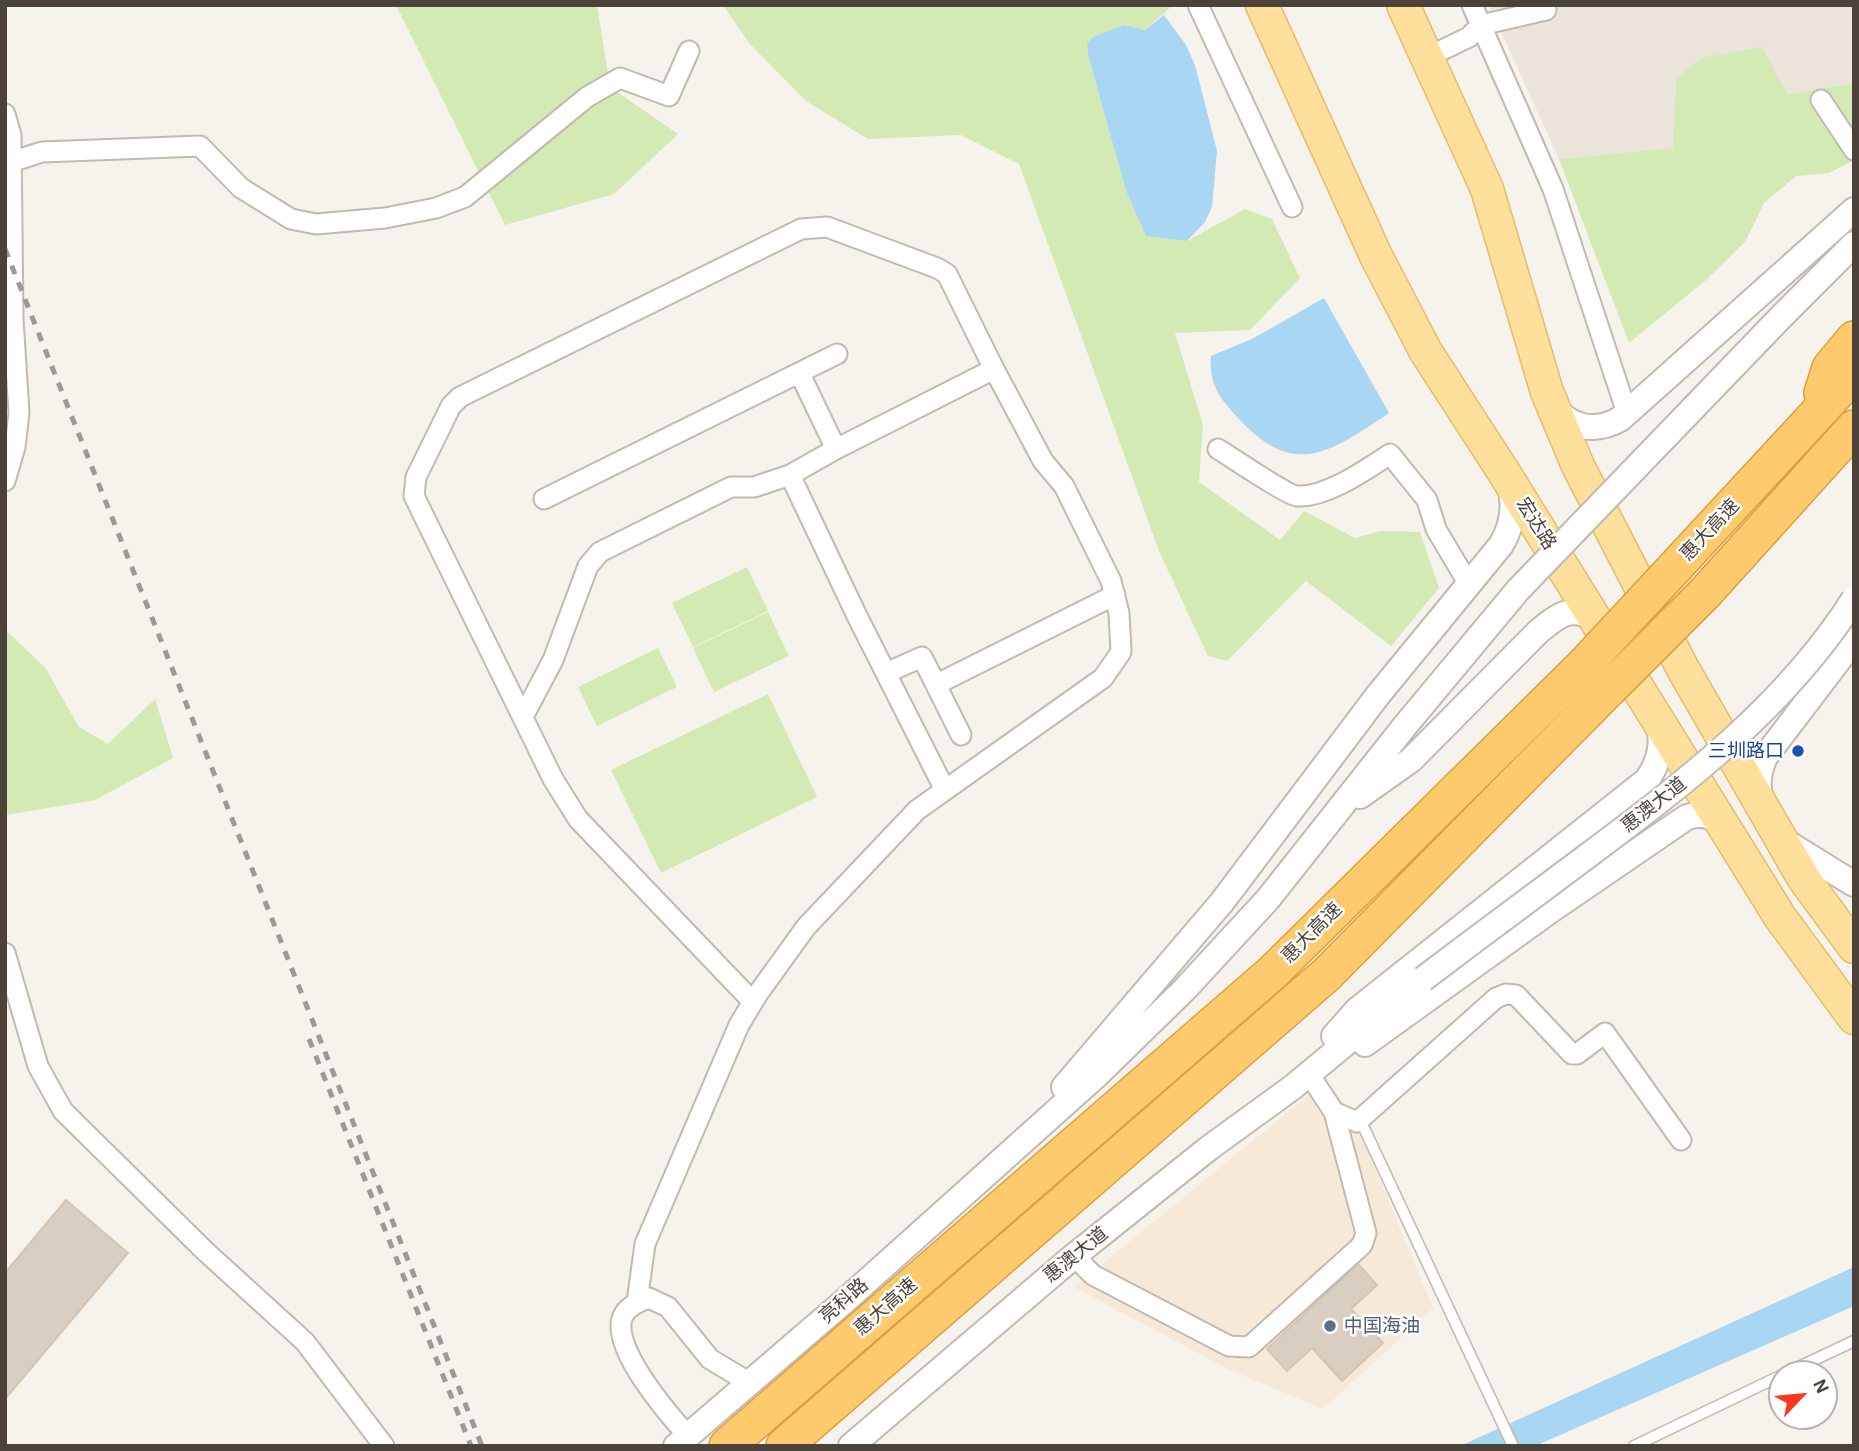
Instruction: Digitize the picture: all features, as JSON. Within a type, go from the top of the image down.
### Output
[{"type":"highway","points":[[1815,416],[1830,368],[1854,340]]},
{"type":"highway","name":"惠大高速","points":[[727,1446],[1273,972],[1585,664],[1854,374]]},
{"type":"highway","name":"惠大高速","points":[[784,1446],[1326,975],[1705,593],[1852,430]]},
{"type":"main road","name":"宏达路","points":[[1262,5],[1376,256],[1426,352],[1780,916],[1854,1018]]},
{"type":"main road","points":[[1403,5],[1487,189],[1547,392],[1578,466],[1677,657],[1763,808],[1804,879],[1854,947]]},
{"type":"street","points":[[1198,5],[1292,207]]},
{"type":"street","points":[[1472,5],[1488,18],[1553,189],[1627,412]]},
{"type":"street","points":[[1426,58],[1469,37],[1488,18],[1546,10]]},
{"type":"street","points":[[11,162],[42,152],[200,146],[241,188],[291,219],[316,224],[385,218],[436,208],[465,197],[587,97],[620,78],[669,96],[690,51]]},
{"type":"street","points":[[1821,100],[1854,150]]},
{"type":"street","points":[[5,114],[10,135],[13,319],[19,413],[15,447],[5,481]]},
{"type":"street","points":[[1547,392],[1564,418],[1584,427],[1604,426],[1620,419],[1854,210]]},
{"type":"street","points":[[637,1302],[645,1244],[739,1025],[806,926],[917,810],[1103,678],[1121,652],[1121,634],[1111,581],[1064,486],[1043,461],[947,274],[827,226],[801,229],[460,397],[451,406],[416,477],[414,496],[553,779],[578,819],[753,1002]]},
{"type":"street","points":[[1009,1152],[1099,1073],[1185,989],[1268,899],[1518,590],[1854,244]]},
{"type":"street","points":[[544,499],[837,354]]},
{"type":"street","points":[[522,713],[526,711],[553,660],[587,566],[600,552],[731,487],[754,487],[790,475],[994,369]]},
{"type":"street","points":[[800,374],[836,449]]},
{"type":"street","points":[[1218,449],[1295,496],[1315,494],[1351,478],[1390,454],[1427,500],[1436,529],[1468,583]]},
{"type":"street","points":[[1009,1152],[1222,902],[1378,695],[1501,545],[1513,516],[1512,492],[1503,471]]},
{"type":"street","points":[[790,475],[945,790]]},
{"type":"street","points":[[937,684],[1115,595]]},
{"type":"street","name":"惠澳大道","points":[[851,1446],[1074,1256],[1209,1148],[1309,1074],[1423,979],[1651,808],[1735,738],[1791,680],[1854,599]]},
{"type":"street","points":[[1340,810],[1411,760],[1557,616],[1572,611],[1595,620]]},
{"type":"street","points":[[1763,808],[1758,787],[1765,757],[1854,640]]},
{"type":"street","points":[[886,673],[922,657],[961,736]]},
{"type":"street","points":[[1309,1074],[1317,1054],[1357,1010],[1647,780],[1661,751],[1658,720]]},
{"type":"street","points":[[1309,1074],[1331,1066],[1388,1029],[1554,908],[1687,817],[1702,814],[1710,816],[1727,831]]},
{"type":"street","points":[[1781,839],[1854,884]]},
{"type":"street","points":[[5,953],[38,1066],[63,1111],[205,1251],[305,1342],[384,1446]]},
{"type":"street","points":[[1334,1112],[1357,1122],[1496,998],[1506,994],[1516,995],[1573,1054],[1577,1055],[1605,1032],[1681,1140]]},
{"type":"street","points":[[1074,1256],[1093,1275],[1229,1346],[1249,1347],[1363,1245],[1366,1233],[1334,1112],[1309,1074]]},
{"type":"street","name":"亮科路","points":[[682,1441],[847,1299],[1009,1152]]},
{"type":"street","points":[[682,1441],[630,1358],[621,1331],[623,1315],[637,1302],[649,1298],[668,1307],[710,1359],[750,1383]]},
{"type":"lane","points":[[1357,1122],[1364,1128],[1513,1446]]},
{"type":"lane","points":[[1813,1360],[1854,1341]]},
{"type":"lane","points":[[1634,1446],[1768,1381]]},
{"type":"shaded area","points":[[1489,5],[1854,5],[1854,83],[1787,94],[1676,79],[1674,148],[1559,159]]},
{"type":"shaded area","points":[[1321,1085],[1362,1137],[1433,1308],[1323,1409],[1226,1368],[1074,1287]]},
{"type":"green space","points":[[396,5],[597,5],[610,87],[678,134],[614,194],[505,225]]},
{"type":"green space","points":[[723,5],[1173,5],[1145,30],[1125,25],[1087,45],[1126,191],[1146,235],[1187,241],[1245,209],[1272,219],[1300,278],[1250,330],[1175,333],[1203,425],[1199,482],[1280,540],[1304,511],[1355,538],[1381,531],[1420,532],[1439,588],[1391,646],[1306,581],[1227,661],[1208,656],[1159,551],[1019,164],[961,135],[868,139],[806,101],[749,43]]},
{"type":"green space","points":[[1762,47],[1787,94],[1854,83],[1854,160],[1829,173],[1796,176],[1764,203],[1745,242],[1706,280],[1629,343],[1559,159],[1673,148],[1676,79],[1701,58]]},
{"type":"green space","points":[[747,567],[768,611],[693,647],[672,603]]},
{"type":"green space","points":[[768,612],[789,656],[714,692],[693,648]]},
{"type":"green space","points":[[5,629],[46,669],[79,727],[108,744],[155,699],[173,758],[95,800],[5,815]]},
{"type":"green space","points":[[658,648],[677,687],[597,726],[578,687]]},
{"type":"green space","points":[[768,694],[817,797],[661,873],[611,770]]},
{"type":"water","points":[[1164,15],[1186,45],[1195,65],[1217,151],[1212,207],[1205,222],[1187,241],[1146,236],[1126,191],[1088,55],[1087,44],[1093,37],[1125,25],[1145,30]]},
{"type":"water","points":[[1324,298],[1389,413],[1330,448],[1295,454],[1277,449],[1258,437],[1231,410],[1214,383],[1211,356],[1254,338]]},
{"type":"water","points":[[1854,1267],[1854,1306],[1535,1446],[1460,1446]]},
{"type":"building","points":[[66,1200],[128,1253],[5,1399],[5,1273]]},
{"type":"building","name":"中国海油","points":[[1358,1264],[1377,1285],[1351,1309],[1383,1343],[1342,1381],[1312,1348],[1287,1371],[1267,1349]]},
{"type":"railway","points":[[5,249],[482,1446]]},
{"type":"railway","points":[[309,1039],[471,1446]]},
{"type":"place","name":"三圳路口","points":[[1798,751]]},
{"type":"place","name":"中国海油","points":[[1330,1326]]}]
